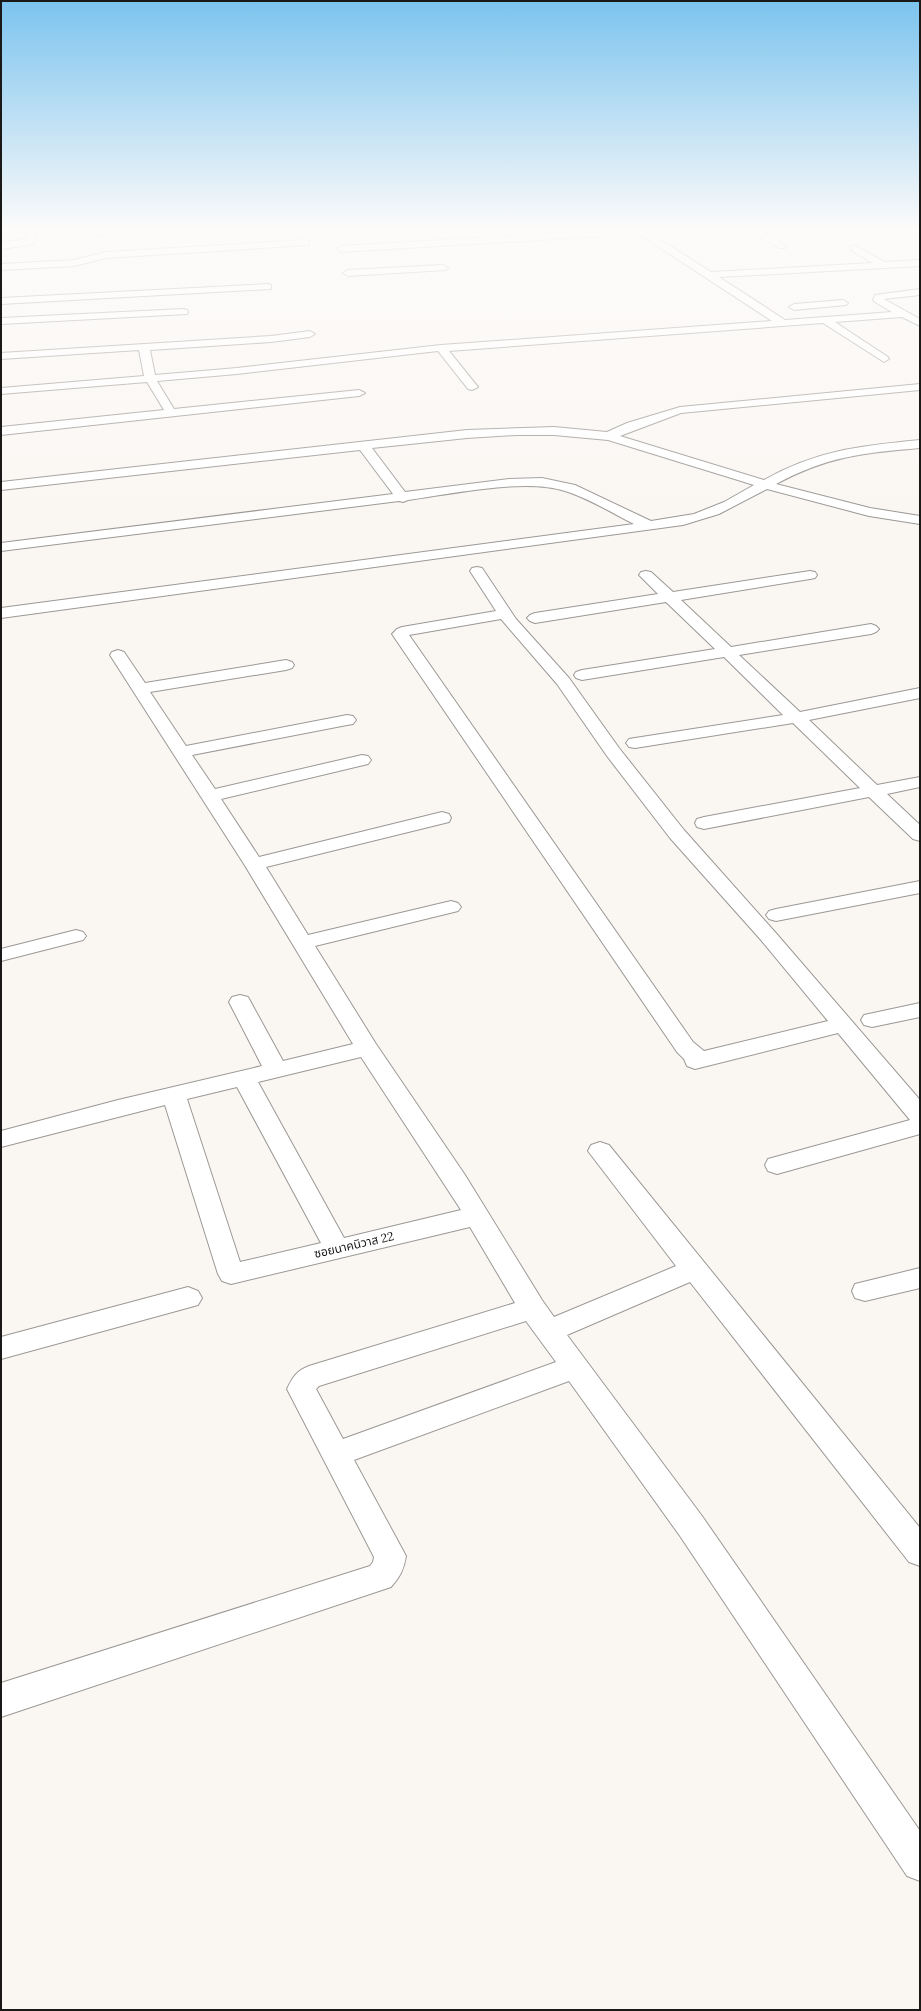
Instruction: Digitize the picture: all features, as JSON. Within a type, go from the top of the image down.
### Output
[{"type":"street","points":[[1,391],[237,371],[372,354],[441,348],[783,323]]},
{"type":"street","points":[[829,323],[884,359]]},
{"type":"street","points":[[1,356],[271,339],[310,334]]},
{"type":"street","points":[[144,347],[150,378],[171,413]]},
{"type":"street","points":[[441,348],[472,387]]},
{"type":"street","points":[[610,436],[631,426],[680,410],[920,387]]},
{"type":"street","points":[[1,431],[359,393]]},
{"type":"street","points":[[1,486],[364,445],[516,431],[554,432],[610,436],[766,485],[869,512],[920,520]]},
{"type":"street","points":[[1,613],[703,517],[801,466],[849,451],[920,444]]},
{"type":"street","points":[[364,445],[403,498]]},
{"type":"street","points":[[1,546],[403,498],[509,483],[542,482],[570,488],[648,525]]},
{"type":"street","points":[[477,571],[510,622],[563,681],[613,752],[677,834],[768,936],[920,1116]]},
{"type":"street","points":[[646,575],[726,653],[920,835]]},
{"type":"street","points":[[535,618],[810,575]]},
{"type":"street","points":[[505,614],[405,630],[400,634],[681,1040],[696,1057],[695,1061],[843,1025]]},
{"type":"street","points":[[582,675],[871,629]]},
{"type":"street","points":[[118,655],[254,864],[367,1048],[477,1216],[540,1319],[690,1526],[920,1863]]},
{"type":"street","points":[[140,689],[286,665]]},
{"type":"street","points":[[635,743],[796,718],[920,693]]},
{"type":"street","points":[[181,752],[347,720]]},
{"type":"street","points":[[210,796],[362,760]]},
{"type":"street","points":[[704,823],[920,782]]},
{"type":"street","points":[[254,864],[442,818]]},
{"type":"street","points":[[776,915],[920,887]]},
{"type":"street","points":[[302,943],[451,907]]},
{"type":"street","points":[[1,955],[76,936]]},
{"type":"street","points":[[240,1002],[276,1070]]},
{"type":"street","points":[[872,1020],[920,1010]]},
{"type":"street","points":[[1,1138],[174,1094],[367,1048]]},
{"type":"street","points":[[244,1078],[336,1249]]},
{"type":"street","name":"ซอยนาคนิวาส 22","points":[[174,1094],[231,1274],[477,1216]]},
{"type":"street","points":[[777,1165],[920,1126]]},
{"type":"street","points":[[600,1151],[920,1552]]},
{"type":"street","points":[[1,1700],[380,1577],[388,1568],[390,1556],[301,1389],[309,1378],[540,1319],[695,1269]]},
{"type":"street","points":[[865,1291],[920,1278]]},
{"type":"street","points":[[1,1348],[188,1298]]},
{"type":"street","points":[[336,1454],[575,1367]]}]
